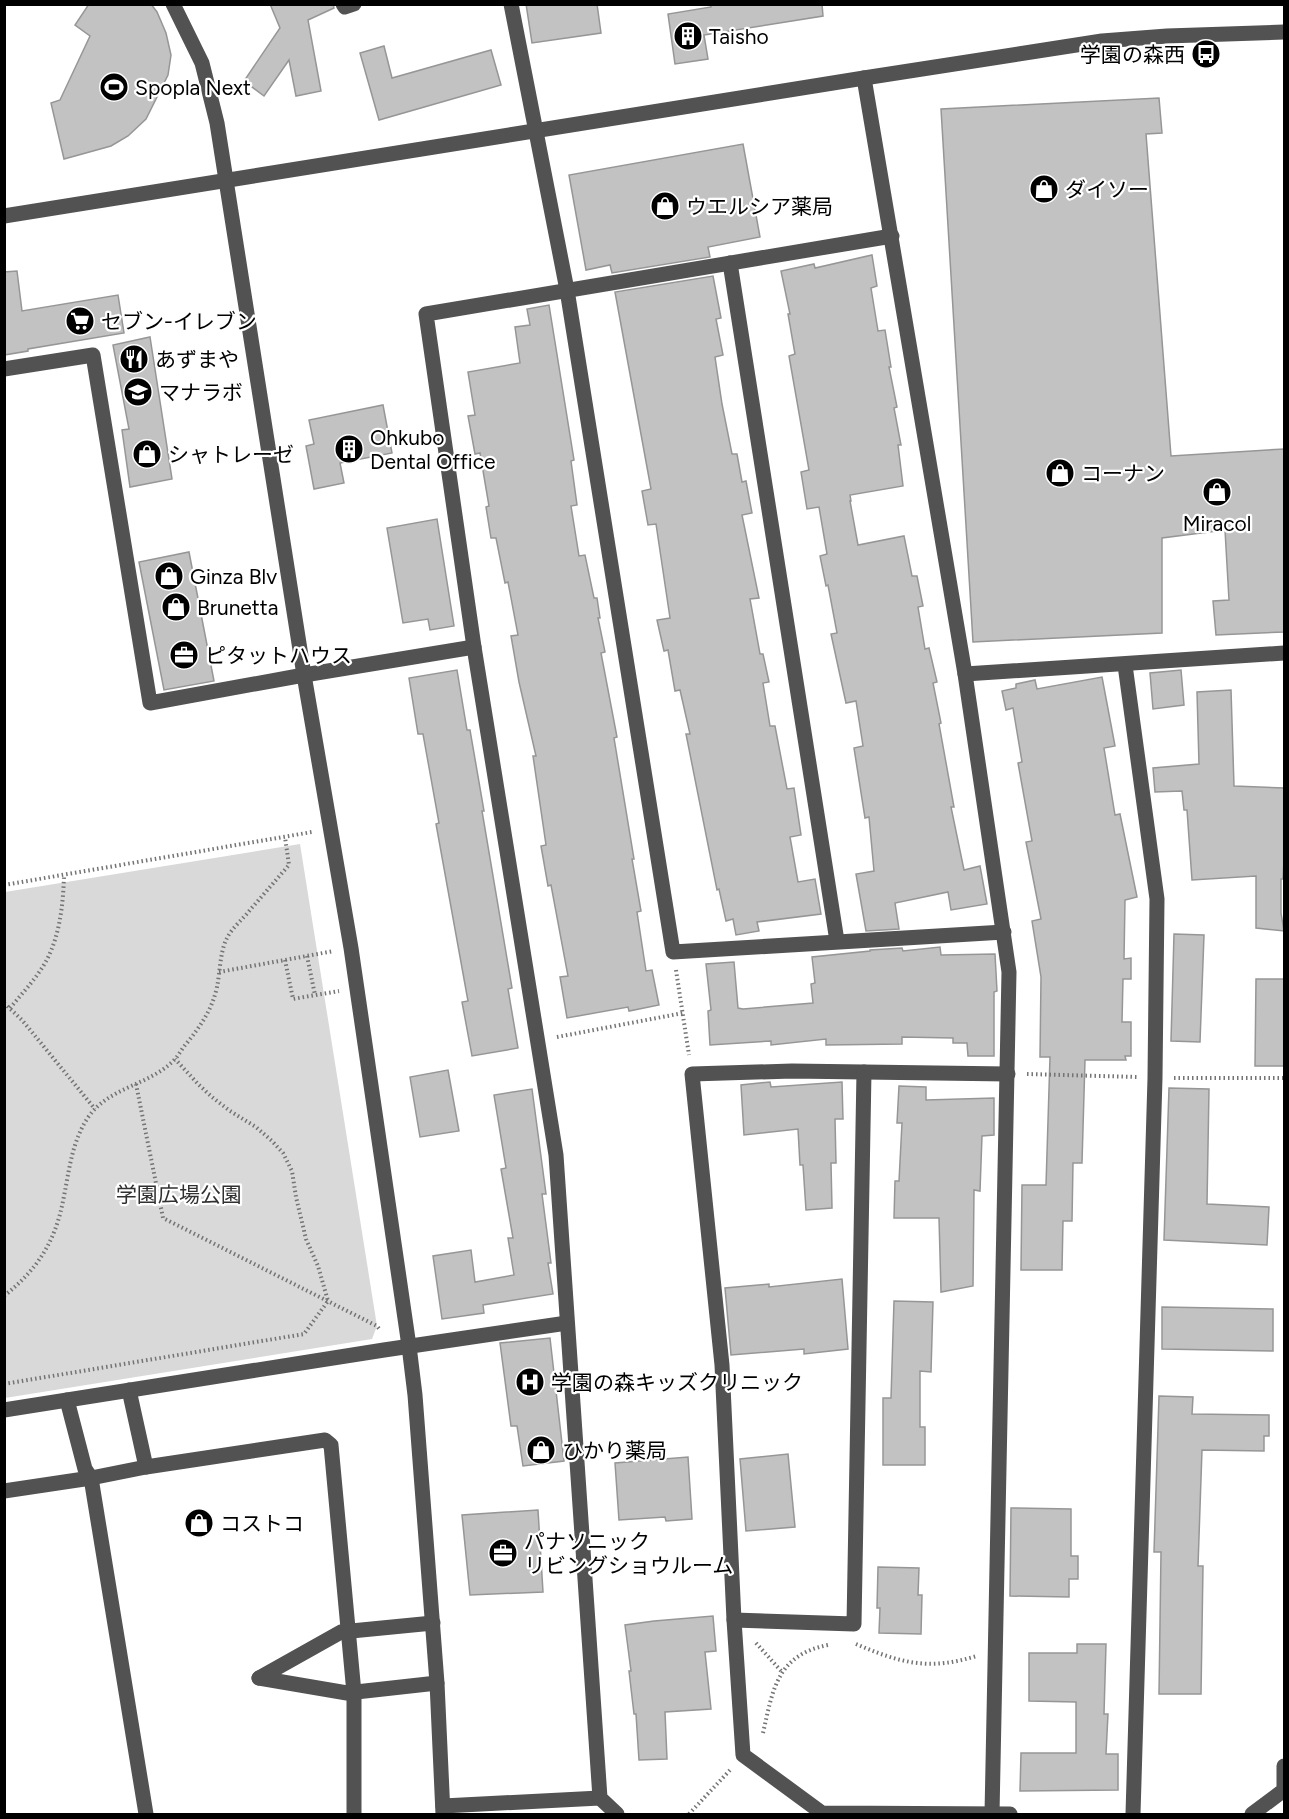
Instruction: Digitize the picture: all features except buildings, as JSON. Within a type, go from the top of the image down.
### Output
[{"type":"street","points":[[173,4],[202,63],[215,114],[304,675],[357,987],[416,1407],[433,1623],[443,1810],[600,1798]]},
{"type":"street","points":[[344,4],[345,7],[354,4]]},
{"type":"street","points":[[511,4],[567,290],[674,952],[1004,932]]},
{"type":"street","points":[[4,216],[1102,41],[1284,32]]},
{"type":"street","points":[[864,78],[965,674],[1010,972],[992,1814]]},
{"type":"street","points":[[618,1815],[600,1798],[556,1155],[474,647],[426,314],[892,236]]},
{"type":"street","points":[[730,263],[837,941]]},
{"type":"street","points":[[4,369],[93,354],[150,703],[474,647]]},
{"type":"street","points":[[965,674],[1284,653]]},
{"type":"street","points":[[1125,665],[1157,899],[1155,1078],[1133,1815]]},
{"type":"street","points":[[1008,1074],[792,1071],[692,1074],[722,1365],[743,1755],[822,1813],[1010,1815]]},
{"type":"street","points":[[734,1620],[854,1624],[864,1072]]},
{"type":"street","points":[[4,1410],[567,1323]]},
{"type":"street","points":[[129,1390],[146,1467]]},
{"type":"street","points":[[67,1400],[85,1469],[91,1479],[146,1815]]},
{"type":"street","points":[[4,1491],[326,1440],[331,1445],[350,1631],[354,1693],[354,1815]]},
{"type":"street","points":[[433,1623],[341,1632],[259,1678],[354,1693],[437,1683]]},
{"type":"street","points":[[1252,1815],[1284,1790],[1284,1766]]},
{"type":"path","points":[[4,885],[331,829]]},
{"type":"path","points":[[4,1296],[40,1262],[57,1221],[76,1138],[88,1117],[100,1102],[158,1072],[175,1059],[199,1029],[210,1010],[227,939],[288,865],[285,837]]},
{"type":"path","points":[[10,1008],[41,970],[51,951],[60,921],[64,876]]},
{"type":"path","points":[[219,972],[351,948]]},
{"type":"path","points":[[674,952],[692,1074]]},
{"type":"path","points":[[306,956],[315,995]]},
{"type":"path","points":[[285,960],[293,999],[357,987]]},
{"type":"path","points":[[4,1003],[22,1020],[95,1109]]},
{"type":"path","points":[[537,1041],[683,1013]]},
{"type":"path","points":[[175,1059],[205,1091],[230,1111],[256,1127],[283,1154],[292,1171],[306,1239],[318,1266],[328,1301]]},
{"type":"path","points":[[136,1084],[163,1218],[377,1326],[382,1333]]},
{"type":"path","points":[[4,1384],[304,1334],[328,1301]]},
{"type":"path","points":[[848,1642],[896,1659],[921,1664],[944,1663],[996,1652]]},
{"type":"path","points":[[689,1815],[743,1755],[762,1740],[774,1688],[783,1669],[803,1654],[831,1644]]},
{"type":"green space","name":"学園広場公園","points":[[300,844],[377,1326],[372,1339],[5,1398],[5,892]]},
{"type":"place","name":"Taisho","points":[[688,36]]},
{"type":"place","name":"学園の森西","points":[[1206,54]]},
{"type":"place","name":"Spopla Next","points":[[114,87]]},
{"type":"place","name":"ダイソー","points":[[1044,189]]},
{"type":"place","name":"ウエルシア薬局","points":[[665,206]]},
{"type":"place","name":"セブン-イレブン","points":[[80,321]]},
{"type":"place","name":"あずまや","points":[[134,359]]},
{"type":"place","name":"マナラボ","points":[[138,392]]},
{"type":"place","name":"Ohkubo Dental Office","points":[[349,449]]},
{"type":"place","name":"シャトレーゼ","points":[[147,454]]},
{"type":"place","name":"コーナン","points":[[1060,473]]},
{"type":"place","name":"Miracol","points":[[1217,492]]},
{"type":"place","name":"Ginza Blv","points":[[169,576]]},
{"type":"place","name":"Brunetta","points":[[176,607]]},
{"type":"place","name":"ピタットハウス","points":[[184,655]]},
{"type":"place","name":"学園の森キッズクリニック","points":[[530,1382]]},
{"type":"place","name":"ひかり薬局","points":[[541,1450]]},
{"type":"place","name":"コストコ","points":[[199,1523]]},
{"type":"place","name":"パナソニック リビングショウルーム","points":[[503,1553]]}]
